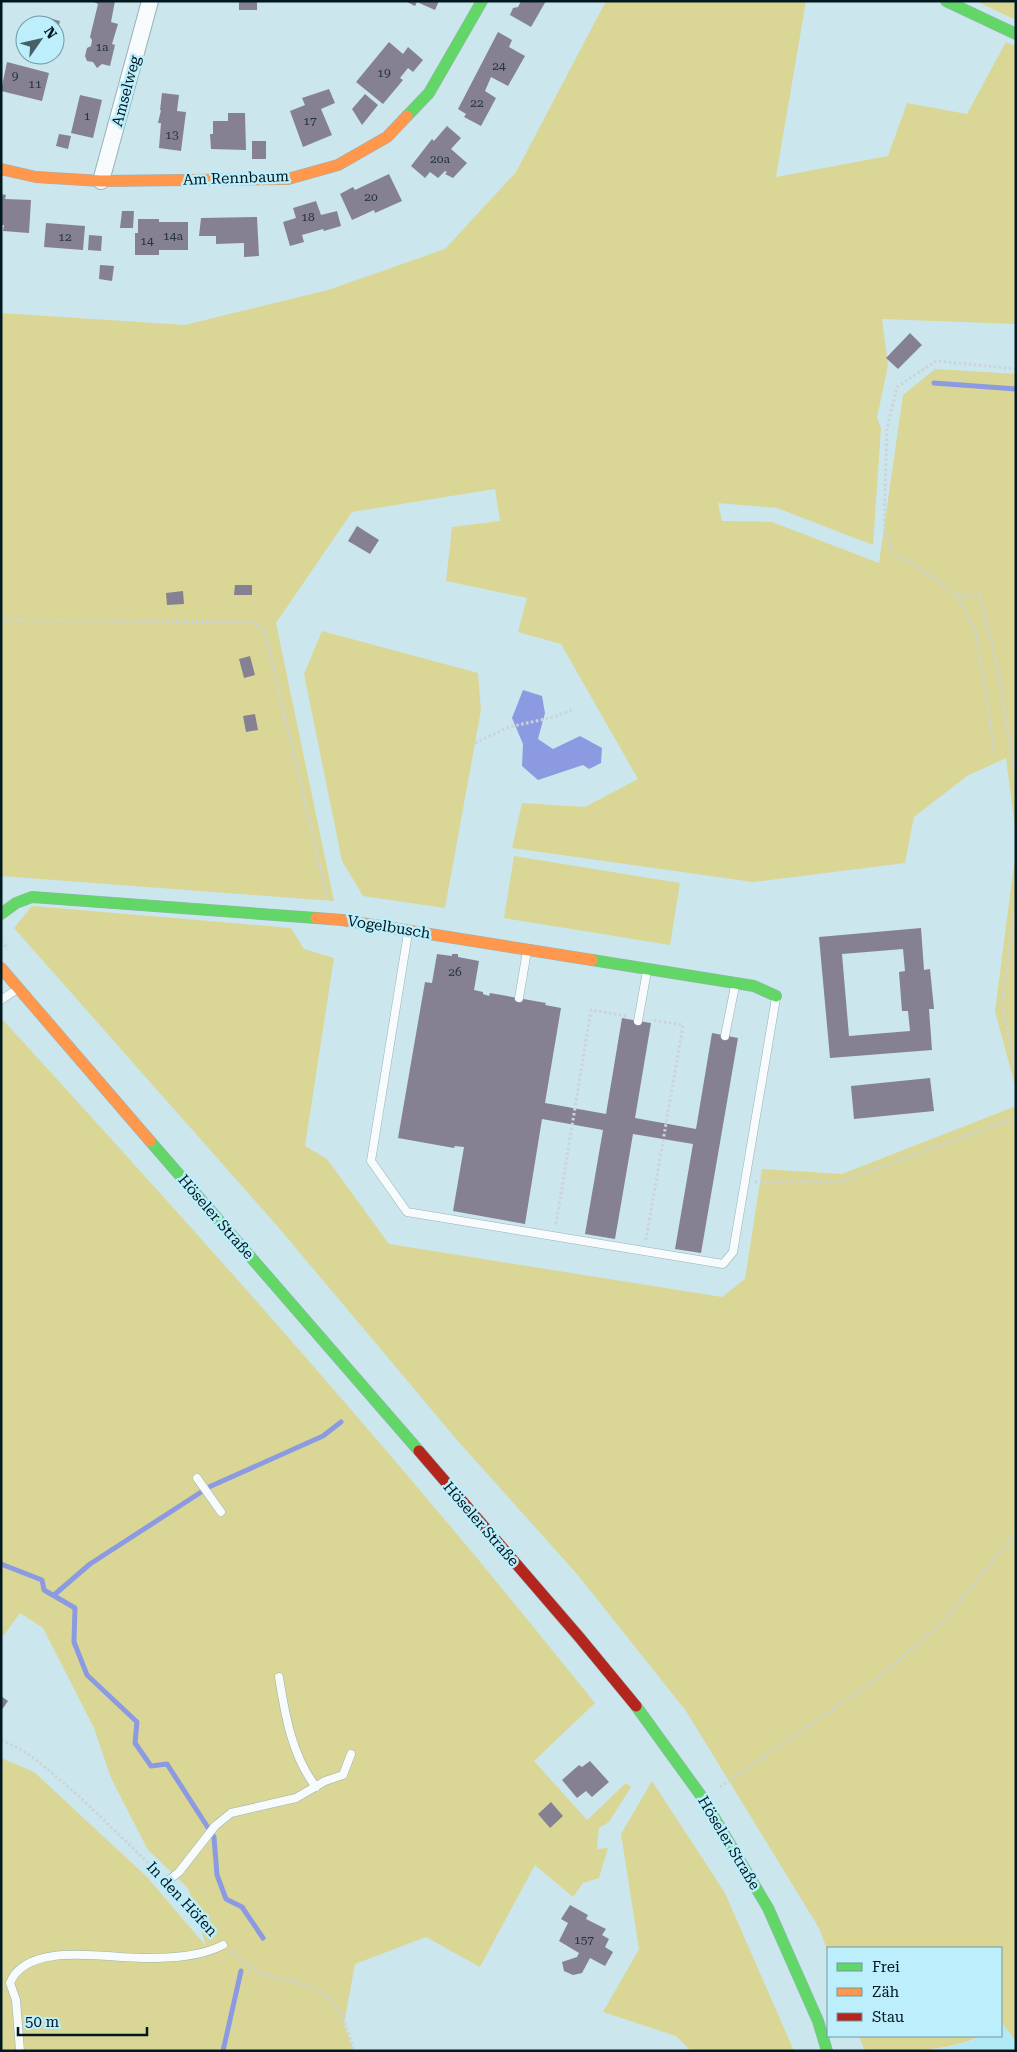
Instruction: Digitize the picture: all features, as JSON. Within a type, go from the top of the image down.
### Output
[{"type":"street","name":"Amselweg","points":[[102,181],[150,1]]},
{"type":"street","name":"Am Rennbaum","points":[[1,169],[36,177],[102,181],[288,179],[338,165],[387,137],[429,93],[482,1]]},
{"type":"street","points":[[946,1],[1016,34]]},
{"type":"street","name":"Vogelbusch","points":[[1,914],[16,903],[32,896],[332,919],[754,986],[776,996]]},
{"type":"street","name":"Höseler Straße","points":[[1,968],[580,1638],[634,1704],[702,1798],[768,1908],[818,2021],[827,2051]]},
{"type":"lane","points":[[408,930],[371,1161],[407,1212],[723,1264],[733,1252],[776,996]]},
{"type":"lane","points":[[519,998],[527,949]]},
{"type":"lane","points":[[639,1019],[647,968]]},
{"type":"lane","points":[[725,1036],[736,983]]},
{"type":"lane","points":[[1,1000],[20,988]]},
{"type":"lane","points":[[197,1478],[221,1512]]},
{"type":"lane","points":[[279,1678],[290,1731],[307,1776],[316,1786]]},
{"type":"lane","points":[[169,1880],[179,1872],[207,1835],[231,1813],[287,1801],[306,1794],[316,1786],[343,1775],[351,1754]]},
{"type":"lane","points":[[20,2051],[16,2000],[10,1983],[14,1974],[25,1967],[42,1959],[58,1955],[136,1958],[170,1957],[212,1951],[223,1945]]},
{"type":"path","points":[[995,754],[976,632],[957,596],[922,569],[893,554],[884,528],[887,428],[897,387],[936,361],[1016,369]]},
{"type":"path","points":[[957,596],[979,594],[996,661],[1016,781]]},
{"type":"path","points":[[1,620],[252,622],[265,632],[332,919]]},
{"type":"path","points":[[475,743],[509,727],[554,717],[574,709]]},
{"type":"path","points":[[1016,903],[1002,1004],[1016,1072]]},
{"type":"path","points":[[554,1236],[591,1010],[683,1026],[644,1251]]},
{"type":"path","points":[[746,1182],[840,1182],[1016,1118]]},
{"type":"path","points":[[702,1798],[874,1681],[940,1625],[1016,1532]]},
{"type":"path","name":"In den Höfen","points":[[1,1741],[9,1743],[38,1762],[77,1794],[169,1880],[181,1897],[211,1926],[223,1945],[256,1971],[320,1990],[334,2003],[347,2029],[354,2051]]},
{"type":"shaded area","points":[[606,1],[806,1],[776,177],[888,156],[907,103],[967,114],[1006,42],[1016,46],[1016,324],[882,319],[888,365],[877,418],[881,428],[873,545],[777,508],[718,503],[722,521],[772,522],[879,563],[903,395],[935,369],[1016,374],[1016,837],[1006,758],[967,776],[914,817],[905,863],[753,882],[512,848],[522,803],[585,807],[638,779],[561,644],[518,632],[527,598],[446,581],[452,527],[500,521],[495,489],[352,512],[276,623],[334,901],[1,876],[1,313],[185,325],[328,290],[445,249],[516,172]]},
{"type":"shaded area","points":[[976,1],[1016,1],[1016,20]]},
{"type":"shaded area","points":[[322,631],[478,673],[481,710],[445,908],[363,896],[342,861],[304,674]]},
{"type":"shaded area","points":[[1016,849],[1016,1089],[995,1011]]},
{"type":"shaded area","points":[[514,856],[680,883],[670,945],[504,918]]},
{"type":"shaded area","points":[[32,906],[291,928],[304,949],[334,958],[305,1146],[327,1159],[389,1244],[722,1297],[745,1279],[762,1169],[842,1174],[1016,1106],[1016,2041],[1002,2023],[1002,1947],[827,1947],[827,1949],[819,1928],[686,1711],[577,1574],[457,1440],[279,1228],[14,928]]},
{"type":"shaded area","points":[[2,1019],[173,1207],[341,1398],[469,1549],[595,1703],[534,1761],[587,1820],[626,1783],[631,1787],[609,1822],[599,1828],[597,1849],[608,1848],[599,1878],[583,1883],[573,1897],[535,1865],[480,1967],[426,1937],[355,1964],[344,2024],[354,2051],[1,2051],[1,1758],[34,1772],[147,1877],[206,1946],[188,1888],[148,1850],[111,1778],[94,1728],[43,1628],[20,1613],[1,1639]]},
{"type":"shaded area","points":[[652,1781],[725,1893],[794,2051],[691,2051],[676,2036],[603,2012],[639,1949],[621,1834]]},
{"type":"shaded area","points":[[1002,2023],[1016,2041],[1016,2051],[935,2051],[973,2041],[979,2037],[1002,2037]]},
{"type":"shaded area","points":[[859,2037],[978,2037],[954,2045],[924,2050],[865,2051]]},
{"type":"water","points":[[523,690],[542,696],[545,713],[538,739],[553,749],[580,736],[602,748],[601,763],[589,769],[583,765],[538,780],[522,766],[523,744],[512,718]]},
{"type":"building","points":[[92,1],[115,1],[111,22],[118,24],[112,44],[115,45],[110,66],[102,64],[97,68],[93,62],[87,61],[85,56],[87,48],[91,46],[92,40],[90,37],[98,4]]},
{"type":"building","points":[[239,1],[257,1],[257,10],[239,10]]},
{"type":"building","points":[[405,1],[439,1],[435,10],[417,2],[415,6]]},
{"type":"building","points":[[521,1],[546,1],[531,27],[510,15],[513,8],[518,7]]},
{"type":"building","points":[[498,32],[512,40],[509,47],[525,56],[508,86],[491,77],[485,91],[496,98],[481,126],[464,117],[466,114],[458,109]]},
{"type":"building","points":[[389,42],[403,54],[408,47],[423,60],[413,72],[408,68],[400,78],[403,80],[383,104],[356,82]]},
{"type":"building","points":[[7,62],[49,73],[42,101],[1,91]]},
{"type":"building","points":[[329,89],[335,103],[321,109],[332,135],[303,147],[290,111],[305,105],[302,98]]},
{"type":"building","points":[[162,93],[179,95],[177,111],[186,112],[181,151],[159,148],[161,123],[158,123]]},
{"type":"building","points":[[365,94],[378,105],[362,125],[352,109]]},
{"type":"building","points":[[80,95],[102,100],[93,138],[71,133]]},
{"type":"building","points":[[228,113],[245,113],[246,150],[211,149],[210,134],[213,134],[213,121],[228,121]]},
{"type":"building","points":[[447,126],[461,138],[451,149],[467,163],[453,178],[445,174],[447,172],[445,171],[438,178],[430,172],[425,178],[411,166],[432,139],[434,141]]},
{"type":"building","points":[[59,134],[71,136],[68,149],[56,146]]},
{"type":"building","points":[[252,141],[266,141],[266,159],[252,159]]},
{"type":"building","points":[[389,174],[402,201],[375,213],[374,210],[352,220],[340,194],[353,187],[355,190]]},
{"type":"building","points":[[1,194],[6,195],[5,199],[31,200],[29,233],[3,231],[4,225],[1,225]]},
{"type":"building","points":[[316,201],[321,215],[337,211],[341,226],[302,235],[304,242],[290,246],[283,222],[296,218],[293,208]]},
{"type":"building","points":[[122,211],[134,211],[133,228],[120,228]]},
{"type":"building","points":[[257,217],[259,256],[244,257],[244,243],[216,244],[216,236],[199,236],[201,218]]},
{"type":"building","points":[[138,219],[159,219],[159,222],[188,222],[188,250],[159,250],[159,255],[135,255],[135,233],[138,233]]},
{"type":"building","points":[[46,223],[85,226],[83,250],[44,247]]},
{"type":"building","points":[[89,235],[102,236],[101,251],[88,250]]},
{"type":"building","points":[[100,265],[114,266],[112,281],[99,279]]},
{"type":"building","points":[[910,333],[922,345],[898,369],[886,358]]},
{"type":"building","points":[[357,526],[379,540],[370,554],[348,541]]},
{"type":"building","points":[[235,585],[252,585],[252,595],[234,595]]},
{"type":"building","points":[[183,591],[184,604],[167,605],[166,593]]},
{"type":"building","points":[[250,656],[255,675],[244,678],[239,659]]},
{"type":"building","points":[[255,714],[258,730],[246,732],[243,716]]},
{"type":"building","points":[[921,928],[924,970],[930,969],[934,1009],[929,1009],[932,1050],[830,1058],[819,937]],"holes":[[[903,949],[905,971],[899,972],[902,1011],[908,1011],[910,1031],[849,1036],[842,954]]]},
{"type":"building","points":[[437,954],[452,956],[452,954],[458,954],[458,957],[479,961],[474,990],[483,992],[483,994],[489,996],[490,993],[546,1003],[545,1005],[561,1008],[545,1103],[606,1114],[622,1018],[651,1023],[635,1118],[696,1129],[712,1033],[738,1038],[701,1253],[675,1249],[693,1144],[633,1134],[615,1239],[585,1234],[603,1130],[542,1119],[525,1224],[453,1211],[464,1147],[455,1146],[454,1148],[398,1138],[425,982],[432,983]]},
{"type":"building","points":[[930,1078],[934,1111],[854,1119],[851,1086]]},
{"type":"building","points":[[1,1696],[8,1701],[1,1711]]},
{"type":"building","points":[[590,1761],[609,1782],[592,1797],[586,1791],[577,1798],[562,1780],[579,1765],[582,1767]]},
{"type":"building","points":[[551,1802],[563,1816],[550,1828],[538,1814]]},
{"type":"building","points":[[570,1905],[588,1915],[586,1919],[606,1929],[602,1935],[609,1939],[605,1947],[613,1952],[605,1966],[590,1958],[582,1973],[573,1975],[564,1971],[562,1962],[577,1957],[579,1953],[559,1941],[568,1923],[561,1919]]},
{"type":"waterway","points":[[934,383],[1016,389]]},
{"type":"waterway","points":[[54,1595],[90,1564],[209,1487],[323,1436],[341,1422]]},
{"type":"waterway","points":[[1,1564],[42,1580],[44,1590],[75,1608],[74,1642],[87,1675],[137,1722],[135,1743],[151,1766],[167,1764],[214,1837],[217,1875],[226,1899],[242,1907],[263,1938]]},
{"type":"waterway","points":[[223,2051],[241,1971]]},
{"type":"traffic: fast","points":[[407,116],[429,93],[482,1]]},
{"type":"traffic: fast","points":[[946,1],[1016,34]]},
{"type":"traffic: fast","points":[[1,914],[16,903],[32,897],[316,918]]},
{"type":"traffic: fast","points":[[592,960],[754,986],[776,996]]},
{"type":"traffic: fast","points":[[150,1141],[419,1451]]},
{"type":"traffic: fast","points":[[636,1706],[702,1797],[768,1908],[818,2021],[827,2051]]},
{"type":"traffic: slow","points":[[1,169],[36,177],[101,181],[288,179],[338,165],[387,137],[407,116]]},
{"type":"traffic: slow","points":[[316,918],[342,920],[592,960]]},
{"type":"traffic: slow","points":[[1,968],[150,1141]]},
{"type":"traffic: jam","points":[[419,1451],[636,1706]]}]
